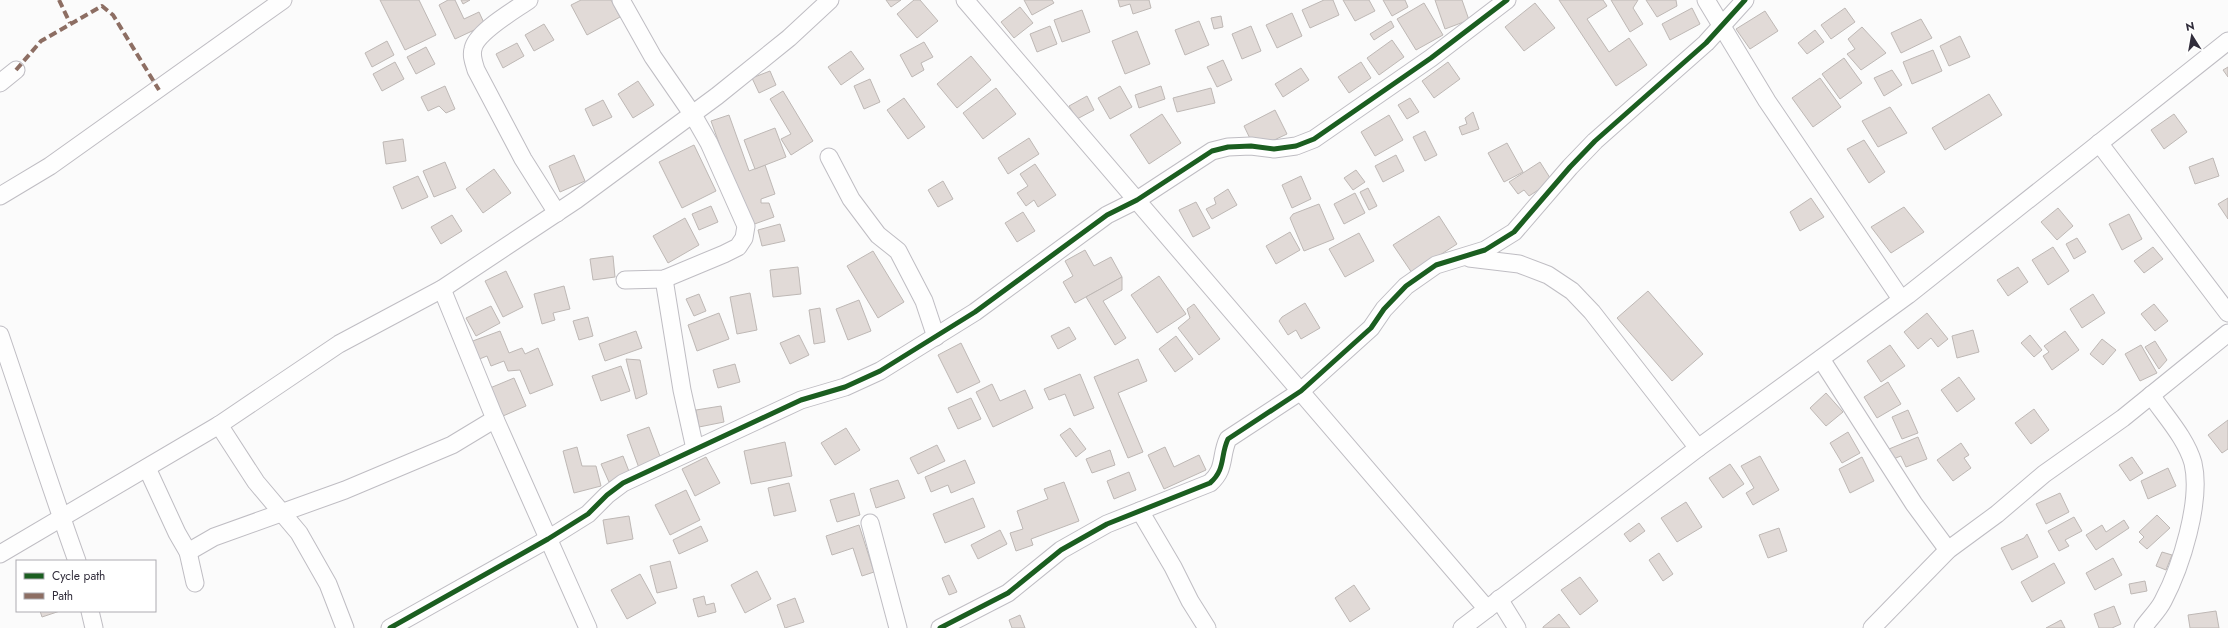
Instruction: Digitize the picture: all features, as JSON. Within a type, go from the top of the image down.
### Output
[{"type":"street","points":[[0,196],[50,166],[283,0]]},
{"type":"street","points":[[529,0],[484,33],[473,47],[472,56],[476,70],[522,159],[557,213]]},
{"type":"street","points":[[621,0],[653,57],[693,115],[709,143],[746,226],[744,238],[738,247],[724,254],[664,279],[625,280]]},
{"type":"street","points":[[0,554],[219,425],[339,344],[442,289],[557,213],[693,115],[789,38],[830,0]]},
{"type":"street","points":[[965,0],[1301,391],[1493,604],[1517,628]]},
{"type":"street","points":[[390,628],[548,539],[588,514],[607,495],[624,483],[801,400],[845,387],[880,371],[936,337],[1037,268],[1079,234],[1107,214],[1137,200],[1212,151],[1228,147],[1243,146],[1274,150],[1296,146],[1314,139],[1431,58],[1507,0]]},
{"type":"street","points":[[1706,0],[1767,101],[1901,299]]},
{"type":"street","points":[[940,628],[1008,593],[1061,550],[1107,524],[1128,514],[1140,511],[1210,483],[1218,476],[1222,466],[1223,448],[1228,438],[1301,391],[1371,328],[1384,309],[1406,286],[1436,266],[1485,250],[1514,232],[1570,167],[1595,141],[1706,43],[1745,0]]},
{"type":"street","points":[[1462,628],[1698,448],[1901,299],[2228,41]]},
{"type":"street","points":[[0,83],[16,70]]},
{"type":"street","points":[[2099,143],[2228,313]]},
{"type":"street","points":[[829,157],[851,199],[878,235],[898,251],[924,301],[936,337]]},
{"type":"street","points":[[1465,257],[1519,264],[1548,275],[1572,291],[1592,312],[1698,448]]},
{"type":"street","points":[[664,279],[682,390],[695,449]]},
{"type":"street","points":[[442,289],[495,419],[588,628]]},
{"type":"street","points":[[1872,628],[1948,550],[1997,514],[2044,474],[2151,395],[2228,333]]},
{"type":"street","points":[[0,335],[77,560]]},
{"type":"street","points":[[1821,359],[1914,504],[1948,550]]},
{"type":"street","points":[[2143,628],[2162,603],[2181,561],[2192,510],[2194,482],[2193,463],[2186,446],[2151,395]]},
{"type":"street","points":[[188,552],[214,537],[345,490],[452,445],[495,419]]},
{"type":"street","points":[[219,425],[256,482],[283,512],[299,533],[328,584],[345,628]]},
{"type":"street","points":[[147,468],[177,534],[188,552],[195,583]]},
{"type":"street","points":[[1140,511],[1173,567],[1190,602],[1207,628]]},
{"type":"street","points":[[870,523],[898,628]]},
{"type":"street","points":[[90,612],[94,628]]},
{"type":"building","points":[[380,0],[419,0],[436,35],[405,50]]},
{"type":"building","points":[[448,0],[455,0],[464,19],[479,12],[485,25],[455,39],[439,5]]},
{"type":"building","points":[[461,0],[470,0],[463,4]]},
{"type":"building","points":[[581,0],[611,0],[620,17],[587,35],[571,5]]},
{"type":"building","points":[[886,0],[901,0],[891,7]]},
{"type":"building","points":[[914,0],[920,0],[938,21],[917,38],[897,14]]},
{"type":"building","points":[[1024,0],[1052,0],[1054,3],[1032,15]]},
{"type":"building","points":[[1118,0],[1149,0],[1151,8],[1133,14],[1130,4],[1120,7]]},
{"type":"building","points":[[1324,0],[1333,0],[1339,15],[1310,28],[1302,10]]},
{"type":"building","points":[[1343,0],[1369,0],[1375,11],[1355,21]]},
{"type":"building","points":[[1383,0],[1405,0],[1408,7],[1392,16]]},
{"type":"building","points":[[1435,0],[1462,0],[1469,20],[1445,29]]},
{"type":"building","points":[[1559,0],[1603,0],[1607,6],[1587,19],[1609,52],[1629,38],[1647,65],[1616,86]]},
{"type":"building","points":[[1611,0],[1638,0],[1633,8],[1643,24],[1630,32]]},
{"type":"building","points":[[1646,0],[1676,0],[1677,6],[1657,17]]},
{"type":"building","points":[[1424,3],[1443,35],[1416,50],[1397,19]]},
{"type":"building","points":[[1535,3],[1555,28],[1524,51],[1505,27]]},
{"type":"building","points":[[1020,7],[1033,23],[1014,38],[1001,22]]},
{"type":"building","points":[[1692,8],[1700,24],[1670,40],[1662,24]]},
{"type":"building","points":[[1845,8],[1855,22],[1831,39],[1821,25]]},
{"type":"building","points":[[1082,10],[1090,32],[1062,42],[1054,20]]},
{"type":"building","points":[[1765,11],[1778,31],[1750,49],[1736,29]]},
{"type":"building","points":[[1292,13],[1302,36],[1277,48],[1266,25]]},
{"type":"building","points":[[1221,16],[1223,27],[1214,29],[1211,18]]},
{"type":"building","points":[[1921,19],[1932,38],[1901,53],[1891,33]]},
{"type":"building","points":[[1199,21],[1209,45],[1185,55],[1175,30]]},
{"type":"building","points":[[1391,21],[1394,27],[1374,40],[1370,34]]},
{"type":"building","points":[[544,24],[554,40],[534,51],[525,35]]},
{"type":"building","points":[[1050,26],[1057,44],[1037,52],[1030,34]]},
{"type":"building","points":[[1251,26],[1261,51],[1242,59],[1232,34]]},
{"type":"building","points":[[1862,27],[1886,53],[1861,70],[1847,54],[1855,49],[1848,39]]},
{"type":"building","points":[[1815,30],[1824,42],[1807,54],[1798,43]]},
{"type":"building","points":[[1137,31],[1150,64],[1125,74],[1112,41]]},
{"type":"building","points":[[1960,36],[1970,57],[1949,66],[1940,46]]},
{"type":"building","points":[[1392,40],[1404,57],[1379,75],[1367,58]]},
{"type":"building","points":[[387,41],[394,55],[372,67],[365,53]]},
{"type":"building","points":[[924,42],[933,57],[921,63],[924,70],[912,77],[900,55]]},
{"type":"building","points":[[517,43],[524,56],[503,68],[496,54]]},
{"type":"building","points":[[426,47],[435,64],[416,74],[407,57]]},
{"type":"building","points":[[1933,50],[1942,71],[1912,84],[1903,62]]},
{"type":"building","points":[[851,51],[864,69],[841,85],[828,67]]},
{"type":"building","points":[[971,56],[991,80],[957,108],[937,84]]},
{"type":"building","points":[[1844,58],[1862,83],[1840,99],[1822,74]]},
{"type":"building","points":[[1223,60],[1232,80],[1217,87],[1207,67]]},
{"type":"building","points":[[395,62],[404,79],[382,91],[373,74]]},
{"type":"building","points":[[1361,62],[1371,78],[1349,93],[1338,77]]},
{"type":"building","points":[[1448,62],[1460,79],[1434,98],[1422,81]]},
{"type":"building","points":[[2228,67],[2228,77],[2223,70]]},
{"type":"building","points":[[1301,68],[1309,80],[1283,97],[1275,84]]},
{"type":"building","points":[[1892,70],[1902,85],[1884,96],[1874,78]]},
{"type":"building","points":[[770,71],[776,85],[759,93],[752,78]]},
{"type":"building","points":[[1820,78],[1841,107],[1813,127],[1792,98]]},
{"type":"building","points":[[870,79],[880,102],[864,109],[854,86]]},
{"type":"building","points":[[638,81],[654,105],[633,118],[618,94]]},
{"type":"building","points":[[445,86],[455,109],[446,113],[439,106],[428,111],[421,97]]},
{"type":"building","points":[[1120,86],[1132,107],[1110,119],[1098,98]]},
{"type":"building","points":[[1161,86],[1165,99],[1139,108],[1135,95]]},
{"type":"building","points":[[996,88],[1016,114],[983,139],[963,113]]},
{"type":"building","points":[[1211,88],[1215,103],[1177,112],[1173,98]]},
{"type":"building","points":[[783,91],[813,141],[791,155],[781,139],[791,134],[770,99]]},
{"type":"building","points":[[1989,94],[2002,115],[1945,150],[1932,128]]},
{"type":"building","points":[[1087,96],[1094,110],[1077,119],[1069,106]]},
{"type":"building","points":[[904,98],[925,127],[908,139],[887,110]]},
{"type":"building","points":[[1410,98],[1419,112],[1407,119],[1398,105]]},
{"type":"building","points":[[603,100],[612,117],[593,126],[585,109]]},
{"type":"building","points":[[1890,107],[1907,133],[1878,147],[1862,121]]},
{"type":"building","points":[[1275,110],[1287,134],[1255,149],[1244,126]]},
{"type":"building","points":[[1473,112],[1479,129],[1462,135],[1459,127],[1467,124],[1465,118]]},
{"type":"building","points":[[1162,114],[1181,143],[1149,164],[1130,135]]},
{"type":"building","points":[[2174,114],[2187,132],[2164,149],[2151,130]]},
{"type":"building","points":[[729,115],[749,171],[765,165],[775,194],[761,199],[761,203],[769,203],[774,217],[749,226],[711,121]]},
{"type":"building","points":[[1389,115],[1403,140],[1375,156],[1361,132]]},
{"type":"building","points":[[775,128],[786,157],[755,169],[744,140]]},
{"type":"building","points":[[1425,131],[1437,155],[1425,161],[1413,137]]},
{"type":"building","points":[[1029,138],[1039,154],[1008,174],[998,158]]},
{"type":"building","points":[[403,139],[406,161],[386,164],[383,142]]},
{"type":"building","points":[[1864,140],[1885,172],[1869,183],[1847,149]]},
{"type":"building","points":[[1507,143],[1523,172],[1504,182],[1488,153]]},
{"type":"building","points":[[694,145],[716,191],[682,208],[659,162]]},
{"type":"building","points":[[574,155],[585,181],[560,192],[549,166]]},
{"type":"building","points":[[1396,155],[1404,171],[1383,182],[1375,166]]},
{"type":"building","points":[[2213,158],[2219,176],[2195,184],[2189,167]]},
{"type":"building","points":[[445,162],[456,188],[434,197],[423,171]]},
{"type":"building","points":[[1540,162],[1552,181],[1529,196],[1524,190],[1518,194],[1509,182]]},
{"type":"building","points":[[1035,164],[1056,195],[1038,207],[1034,200],[1026,206],[1017,193],[1028,186],[1020,174]]},
{"type":"building","points":[[494,169],[511,193],[483,213],[466,189]]},
{"type":"building","points":[[1356,170],[1365,182],[1353,190],[1344,178]]},
{"type":"building","points":[[418,176],[428,197],[402,209],[393,187]]},
{"type":"building","points":[[1301,176],[1311,199],[1292,208],[1282,185]]},
{"type":"building","points":[[943,181],[953,199],[938,207],[928,190]]},
{"type":"building","points":[[1368,188],[1377,206],[1369,210],[1360,192]]},
{"type":"building","points":[[1228,189],[1237,205],[1212,219],[1206,209],[1216,204],[1214,198]]},
{"type":"building","points":[[1355,193],[1365,213],[1344,224],[1334,204]]},
{"type":"building","points":[[1811,198],[1824,217],[1800,231],[1790,212]]},
{"type":"building","points":[[2228,198],[2228,219],[2218,204]]},
{"type":"building","points":[[1196,202],[1210,228],[1193,237],[1179,210]]},
{"type":"building","points":[[1319,204],[1334,239],[1304,251],[1290,218],[1293,214]]},
{"type":"building","points":[[711,206],[718,222],[699,230],[692,214]]},
{"type":"building","points":[[1904,207],[1924,232],[1891,253],[1871,227]]},
{"type":"building","points":[[2058,208],[2073,226],[2057,240],[2041,222]]},
{"type":"building","points":[[1023,212],[1035,231],[1017,242],[1005,223]]},
{"type":"building","points":[[2129,214],[2142,239],[2122,250],[2109,224]]},
{"type":"building","points":[[452,215],[462,231],[441,244],[431,227]]},
{"type":"building","points":[[1439,216],[1457,244],[1412,273],[1393,245]]},
{"type":"building","points":[[685,218],[699,245],[668,263],[653,236]]},
{"type":"building","points":[[780,224],[785,241],[762,246],[758,230]]},
{"type":"building","points":[[1290,232],[1300,250],[1276,264],[1266,246]]},
{"type":"building","points":[[1359,233],[1374,261],[1345,277],[1329,249]]},
{"type":"building","points":[[2077,238],[2086,252],[2074,259],[2066,244]]},
{"type":"building","points":[[2053,247],[2069,271],[2048,285],[2032,260]]},
{"type":"building","points":[[2153,247],[2163,259],[2144,273],[2134,261]]},
{"type":"building","points":[[1085,250],[1094,266],[1111,257],[1122,277],[1075,303],[1063,282],[1073,276],[1065,261]]},
{"type":"building","points":[[873,251],[904,302],[878,318],[847,266]]},
{"type":"building","points":[[613,256],[615,277],[593,280],[590,259]]},
{"type":"building","points":[[798,267],[801,294],[773,297],[770,270]]},
{"type":"building","points":[[2018,267],[2028,282],[2008,296],[1997,280]]},
{"type":"building","points":[[506,271],[523,307],[503,317],[485,281]]},
{"type":"building","points":[[1159,276],[1186,314],[1157,333],[1131,295]]},
{"type":"building","points":[[1122,277],[1122,290],[1103,301],[1126,338],[1115,345],[1086,297]]},
{"type":"building","points":[[564,286],[570,309],[553,313],[555,320],[542,324],[534,294]]},
{"type":"building","points":[[1648,291],[1703,354],[1672,381],[1617,318]]},
{"type":"building","points":[[750,293],[757,330],[737,334],[730,297]]},
{"type":"building","points":[[699,294],[706,311],[694,316],[686,299]]},
{"type":"building","points":[[2093,294],[2105,313],[2082,328],[2070,309]]},
{"type":"building","points":[[859,300],[871,331],[848,340],[836,309]]},
{"type":"building","points":[[1305,303],[1320,328],[1301,339],[1296,330],[1288,335],[1279,321],[1282,317]]},
{"type":"building","points":[[1194,304],[1220,339],[1199,355],[1178,328],[1190,318],[1187,309]]},
{"type":"building","points":[[2154,304],[2168,321],[2155,331],[2141,314]]},
{"type":"building","points":[[491,306],[500,323],[476,336],[466,318]]},
{"type":"building","points":[[820,308],[825,342],[814,344],[809,310]]},
{"type":"building","points":[[719,313],[729,339],[697,351],[688,325]]},
{"type":"building","points":[[1927,313],[1948,339],[1938,347],[1931,338],[1918,349],[1904,332]]},
{"type":"building","points":[[588,317],[593,336],[579,340],[573,321]]},
{"type":"building","points":[[1069,327],[1076,339],[1058,349],[1051,336]]},
{"type":"building","points":[[1973,330],[1979,352],[1957,358],[1952,336]]},
{"type":"building","points":[[500,331],[509,353],[522,348],[525,354],[538,348],[553,385],[530,394],[520,370],[508,371],[504,361],[491,366],[487,356],[477,360],[470,342]]},
{"type":"building","points":[[636,331],[642,348],[605,361],[599,344]]},
{"type":"building","points":[[2065,331],[2079,350],[2052,370],[2043,356],[2049,352],[2044,346]]},
{"type":"building","points":[[799,335],[809,355],[790,364],[780,343]]},
{"type":"building","points":[[2030,335],[2042,350],[2034,357],[2021,343]]},
{"type":"building","points":[[1176,336],[1193,359],[1175,372],[1159,349]]},
{"type":"building","points":[[2102,339],[2116,350],[2103,365],[2090,354]]},
{"type":"building","points":[[2155,341],[2167,360],[2159,369],[2145,347]]},
{"type":"building","points":[[961,343],[980,382],[957,393],[938,355]]},
{"type":"building","points":[[1890,345],[1905,366],[1881,382],[1867,361]]},
{"type":"building","points":[[2141,345],[2157,373],[2140,381],[2125,354]]},
{"type":"building","points":[[626,359],[640,360],[647,394],[636,399]]},
{"type":"building","points":[[1138,359],[1147,381],[1118,393],[1143,452],[1128,458],[1094,377]]},
{"type":"building","points":[[735,364],[740,382],[718,388],[713,370]]},
{"type":"building","points":[[621,366],[630,391],[601,401],[592,376]]},
{"type":"building","points":[[1080,374],[1094,408],[1074,416],[1065,394],[1049,400],[1044,389]]},
{"type":"building","points":[[1959,377],[1975,399],[1957,412],[1941,390]]},
{"type":"building","points":[[514,378],[526,406],[503,416],[490,388]]},
{"type":"building","points":[[1888,382],[1901,404],[1877,418],[1864,397]]},
{"type":"building","points":[[992,384],[1000,401],[1025,390],[1033,408],[993,427],[976,392]]},
{"type":"building","points":[[1826,393],[1843,412],[1826,426],[1810,408]]},
{"type":"building","points":[[971,398],[981,419],[958,429],[948,408]]},
{"type":"building","points":[[721,406],[724,422],[699,427],[696,410]]},
{"type":"building","points":[[2034,409],[2049,430],[2031,444],[2015,423]]},
{"type":"building","points":[[1908,410],[1918,433],[1902,439],[1892,417]]},
{"type":"building","points":[[2228,420],[2228,449],[2222,453],[2208,435]]},
{"type":"building","points":[[649,427],[661,459],[639,468],[627,435]]},
{"type":"building","points":[[846,428],[860,450],[835,465],[821,443]]},
{"type":"building","points":[[1070,428],[1086,449],[1076,457],[1060,435]]},
{"type":"building","points":[[1848,432],[1860,453],[1842,463],[1830,443]]},
{"type":"building","points":[[1918,437],[1927,459],[1906,467],[1901,456],[1893,459],[1889,449]]},
{"type":"building","points":[[785,442],[792,476],[751,484],[744,451]]},
{"type":"building","points":[[1961,443],[1969,455],[1964,458],[1971,468],[1953,481],[1937,460]]},
{"type":"building","points":[[937,445],[945,461],[918,474],[910,458]]},
{"type":"building","points":[[577,447],[582,466],[596,466],[601,486],[574,493],[563,451]]},
{"type":"building","points":[[1165,447],[1174,467],[1199,455],[1206,470],[1164,489],[1148,455]]},
{"type":"building","points":[[1110,450],[1115,465],[1092,473],[1086,459]]},
{"type":"building","points":[[623,456],[630,474],[609,482],[601,464]]},
{"type":"building","points":[[1760,456],[1779,490],[1753,505],[1746,493],[1754,488],[1741,466]]},
{"type":"building","points":[[706,457],[720,483],[695,496],[682,469]]},
{"type":"building","points":[[1862,457],[1874,481],[1850,493],[1839,469]]},
{"type":"building","points":[[2132,457],[2143,473],[2130,481],[2119,465]]},
{"type":"building","points":[[965,460],[975,483],[951,493],[948,485],[931,492],[925,477]]},
{"type":"building","points":[[1730,464],[1744,484],[1723,498],[1709,478]]},
{"type":"building","points":[[2168,468],[2176,486],[2148,499],[2141,481]]},
{"type":"building","points":[[1129,472],[1136,490],[1114,499],[1107,481]]},
{"type":"building","points":[[898,480],[905,498],[876,508],[870,489]]},
{"type":"building","points":[[1064,482],[1079,521],[1031,539],[1033,545],[1016,551],[1010,533],[1023,529],[1017,511],[1048,499],[1044,489]]},
{"type":"building","points":[[789,483],[796,511],[774,516],[768,488]]},
{"type":"building","points":[[686,490],[700,520],[670,535],[655,505]]},
{"type":"building","points":[[854,493],[860,515],[837,522],[830,500]]},
{"type":"building","points":[[2060,493],[2069,512],[2046,524],[2036,504]]},
{"type":"building","points":[[973,498],[985,527],[945,543],[933,514]]},
{"type":"building","points":[[1686,502],[1702,527],[1677,542],[1661,518]]},
{"type":"building","points":[[2157,515],[2170,528],[2147,549],[2139,542],[2144,537],[2139,532]]},
{"type":"building","points":[[629,516],[633,539],[607,544],[603,520]]},
{"type":"building","points":[[2074,517],[2082,531],[2065,540],[2069,546],[2059,551],[2048,531]]},
{"type":"building","points":[[2124,520],[2129,528],[2096,550],[2086,535],[2102,525],[2106,532]]},
{"type":"building","points":[[1639,523],[1645,531],[1630,542],[1624,534]]},
{"type":"building","points":[[859,525],[874,572],[862,576],[853,548],[832,555],[826,536]]},
{"type":"building","points":[[701,526],[708,541],[679,554],[673,540]]},
{"type":"building","points":[[1779,528],[1787,551],[1768,558],[1759,535]]},
{"type":"building","points":[[1000,530],[1007,544],[978,559],[971,545]]},
{"type":"building","points":[[2027,534],[2038,557],[2012,570],[2001,548],[2024,538]]},
{"type":"building","points":[[2162,552],[2172,555],[2166,570],[2156,566]]},
{"type":"building","points":[[1659,553],[1673,574],[1663,581],[1649,560]]},
{"type":"building","points":[[2113,558],[2122,575],[2095,590],[2086,573]]},
{"type":"building","points":[[670,561],[677,588],[657,593],[650,566]]},
{"type":"building","points":[[2054,563],[2065,583],[2032,602],[2021,582]]},
{"type":"building","points":[[757,571],[771,599],[745,613],[731,585]]},
{"type":"building","points":[[640,574],[656,603],[627,619],[611,590]]},
{"type":"building","points":[[949,575],[957,592],[949,595],[942,578]]},
{"type":"building","points":[[1580,577],[1598,601],[1580,615],[1561,590]]},
{"type":"building","points":[[2145,581],[2147,591],[2131,594],[2129,584]]},
{"type":"building","points":[[1354,585],[1370,609],[1350,622],[1335,598]]},
{"type":"building","points":[[704,596],[706,605],[714,603],[716,612],[698,617],[693,599]]},
{"type":"building","points":[[795,598],[804,622],[785,628],[777,605]]},
{"type":"building","points":[[2114,606],[2121,624],[2112,628],[2099,628],[2094,614]]},
{"type":"building","points":[[2216,611],[2219,628],[2190,628],[2188,615]]},
{"type":"building","points":[[40,612],[57,612],[42,617]]},
{"type":"building","points":[[1559,614],[1570,628],[1543,628],[1543,627]]},
{"type":"building","points":[[1020,615],[1025,628],[1012,628],[1009,620]]},
{"type":"building","points":[[2061,620],[2065,628],[2046,628]]},
{"type":"marked path","points":[[59,0],[70,23]]},
{"type":"marked path","points":[[16,70],[41,41],[102,6],[113,15],[159,90]]},
{"type":"cycle path","points":[[390,628],[548,539],[588,514],[607,495],[623,483],[801,400],[845,387],[880,371],[975,312],[1107,215],[1137,200],[1212,151],[1228,147],[1251,146],[1274,149],[1296,146],[1314,139],[1431,58],[1507,0]]},
{"type":"cycle path","points":[[940,628],[1008,593],[1061,550],[1107,524],[1210,483],[1215,478],[1221,467],[1228,439],[1301,391],[1371,328],[1384,309],[1406,286],[1436,265],[1485,250],[1514,232],[1570,167],[1595,141],[1706,43],[1745,0]]}]
